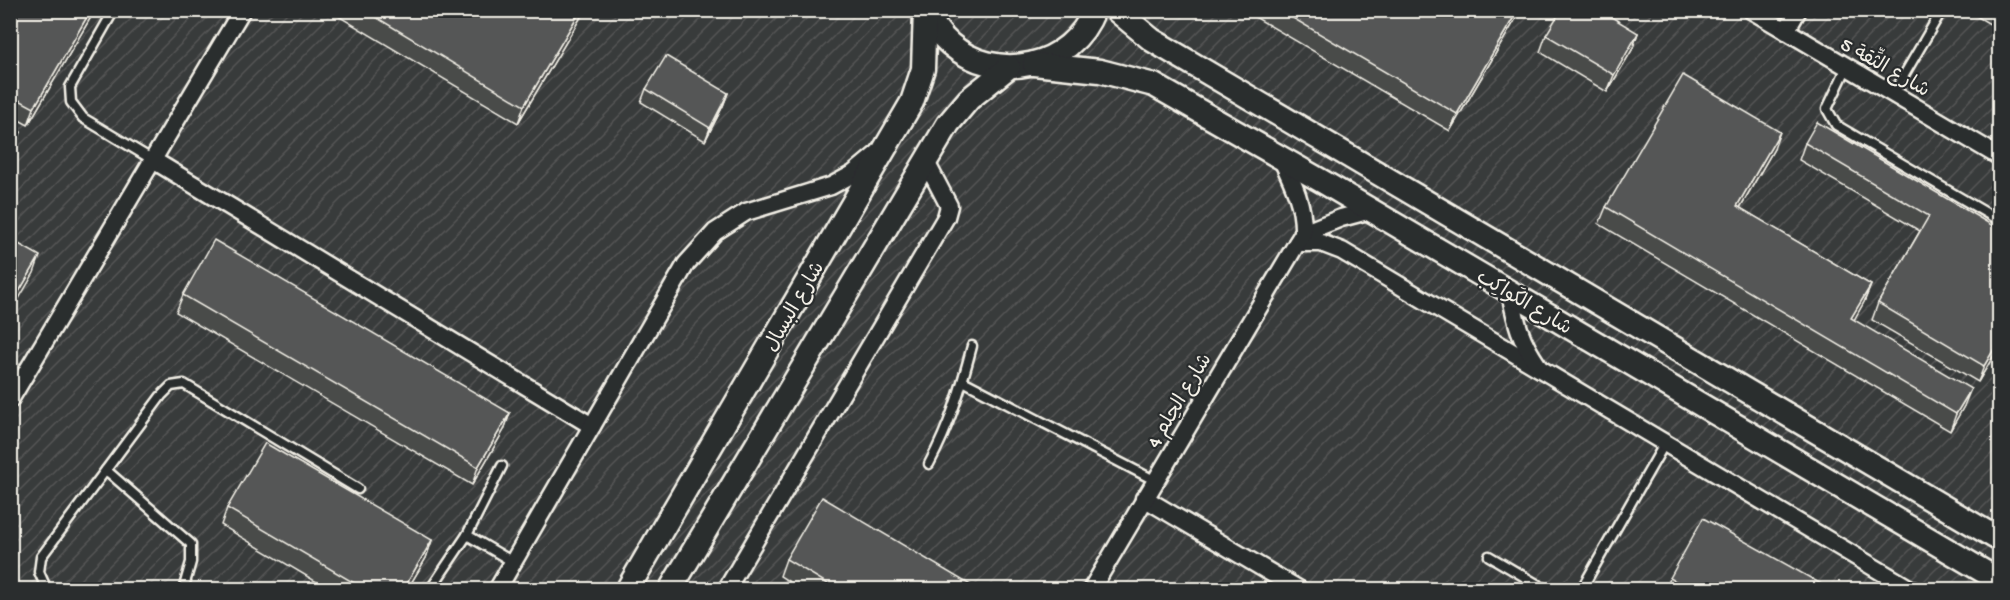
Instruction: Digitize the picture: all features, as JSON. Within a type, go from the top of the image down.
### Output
[{"type":"street","points":[[10,400],[242,10]]},
{"type":"street","points":[[925,10],[936,28],[950,44],[968,57],[987,64],[1009,67],[1034,64],[1057,55],[1076,39],[1091,20],[1094,10]]},
{"type":"street","name":"شارع البسال","points":[[627,590],[912,102],[923,69],[925,10]]},
{"type":"street","name":"شارع الكَواكِب","points":[[1116,10],[1152,40],[2000,540]]},
{"type":"street","name":"شارع الثِّقة 5","points":[[1751,10],[1996,152]]},
{"type":"street","points":[[1786,31],[1798,10]]},
{"type":"street","name":"شارع الكَواكِب","points":[[1034,64],[1100,71],[1154,85],[1371,210],[2000,581]]},
{"type":"street","name":"شارع البسال","points":[[670,590],[948,124],[969,99],[1009,67]]},
{"type":"street","points":[[497,590],[686,264],[715,232],[746,212],[831,186],[853,174],[885,148]]},
{"type":"street","points":[[1281,158],[1296,188],[1304,217],[1300,238]]},
{"type":"street","points":[[153,160],[592,426]]},
{"type":"street","points":[[726,590],[946,217],[949,206],[925,160]]},
{"type":"street","points":[[1300,238],[1341,218],[1371,210]]},
{"type":"street","points":[[1300,238],[1342,250],[1912,590]]},
{"type":"street","name":"شارع الحِلم 4","points":[[1091,590],[1154,480],[1300,238]]},
{"type":"street","points":[[1510,293],[1518,330],[1527,350],[1540,368]]},
{"type":"street","points":[[1144,498],[1300,590]]},
{"type":"lane","points":[[114,10],[70,87],[71,102],[83,118],[153,160]]},
{"type":"lane","points":[[1893,94],[1942,10]]},
{"type":"lane","points":[[1847,67],[1827,109],[1836,125],[2000,220]]},
{"type":"lane","points":[[928,464],[949,424],[972,346]]},
{"type":"lane","points":[[963,381],[1154,480]]},
{"type":"lane","points":[[47,590],[39,572],[41,557],[161,396],[171,387],[184,384],[358,489]]},
{"type":"lane","points":[[1581,590],[1665,443]]},
{"type":"lane","points":[[430,590],[467,535],[502,466]]},
{"type":"lane","points":[[106,470],[191,544],[191,562],[183,590]]},
{"type":"lane","points":[[467,535],[513,562]]},
{"type":"lane","points":[[1489,556],[1547,590]]},
{"type":"shaded area","points":[[10,11],[1999,11],[1999,589],[11,589]]},
{"type":"building","points":[[10,10],[91,10],[34,108],[10,95]]},
{"type":"building","points":[[364,10],[581,10],[524,106]]},
{"type":"building","points":[[1279,10],[1518,10],[1457,114]]},
{"type":"building","points":[[1561,10],[1600,10],[1638,33],[1614,75],[1546,35]]},
{"type":"building","points":[[666,56],[728,93],[710,128],[646,89]]},
{"type":"building","points":[[1683,75],[1780,132],[1737,206],[1871,285],[1851,318],[1971,389],[1956,414],[1606,207]]},
{"type":"building","points":[[1817,122],[2000,230],[2000,339],[1984,366],[1878,303],[1929,216],[1805,143]]},
{"type":"building","points":[[10,125],[21,132],[10,150]]},
{"type":"building","points":[[10,239],[40,256],[10,307]]},
{"type":"building","points":[[214,240],[510,413],[478,467],[183,295]]},
{"type":"building","points":[[265,443],[432,540],[403,590],[366,590],[227,508]]},
{"type":"building","points":[[822,497],[979,590],[838,590],[786,559]]},
{"type":"building","points":[[1703,518],[1832,590],[1691,590],[1670,578]]}]
